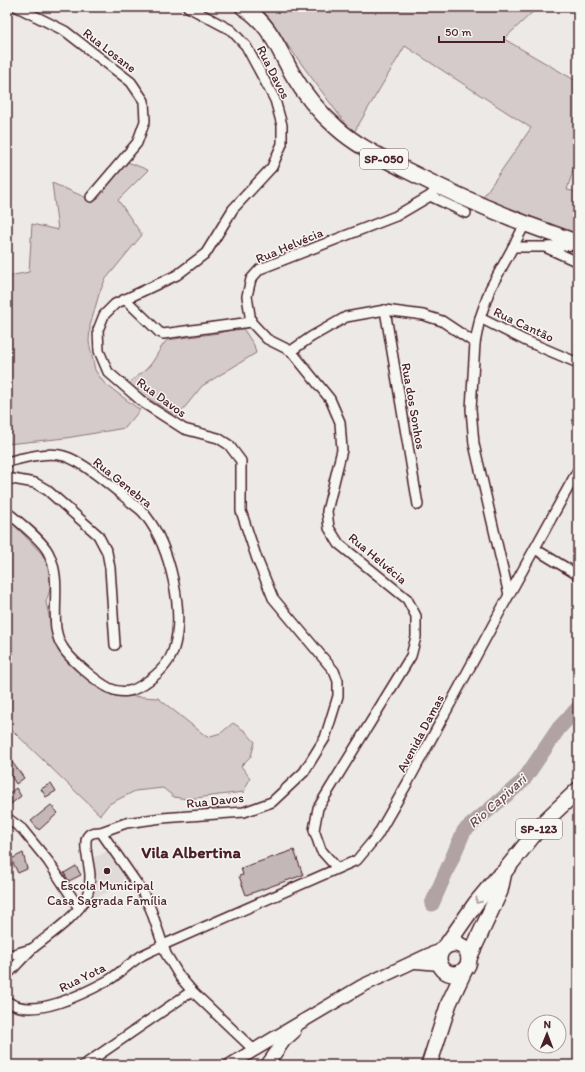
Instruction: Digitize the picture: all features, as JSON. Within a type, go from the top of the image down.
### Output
[{"type":"main road","name":"SP-050","points":[[243,7],[253,13],[267,28],[293,76],[315,105],[338,129],[369,151],[434,191],[578,244]]},
{"type":"main road","name":"SP-123","points":[[443,957],[476,903],[496,879],[504,872],[543,823],[578,790]]},
{"type":"main road","name":"SP-123","points":[[429,1065],[450,1003],[500,891],[504,872]]},
{"type":"main road","points":[[443,957],[448,972],[454,974],[460,973],[467,964],[465,949],[461,946],[451,944],[443,957],[450,1003]]},
{"type":"street","name":"Rua Losane","points":[[17,7],[65,31],[131,82],[144,101],[146,121],[137,143],[91,196]]},
{"type":"street","name":"Rua Davos","points":[[79,908],[86,897],[90,877],[86,843],[87,837],[90,833],[101,832],[126,823],[162,818],[244,812],[272,802],[304,772],[325,738],[338,696],[338,681],[334,670],[273,598],[257,559],[241,511],[241,461],[229,445],[218,438],[184,429],[145,404],[108,372],[99,351],[98,330],[104,315],[115,304],[177,275],[206,253],[233,209],[272,167],[282,144],[282,125],[275,100],[246,46],[231,30],[188,7]]},
{"type":"street","points":[[434,191],[466,213]]},
{"type":"street","name":"Rua Helvécia","points":[[337,868],[321,850],[314,830],[318,808],[411,656],[416,637],[416,616],[407,599],[339,544],[329,528],[327,511],[342,450],[340,422],[330,399],[291,351],[267,339],[251,322],[247,296],[251,279],[260,269],[396,216],[434,191]]},
{"type":"street","points":[[509,595],[474,444],[471,409],[476,343],[480,318],[490,289],[525,224]]},
{"type":"street","points":[[513,247],[546,247],[578,244]]},
{"type":"street","points":[[546,247],[578,262]]},
{"type":"street","points":[[125,299],[159,332],[163,334],[251,322]]},
{"type":"street","points":[[291,351],[311,337],[346,318],[385,310],[422,314],[442,321],[476,343]]},
{"type":"street","name":"Rua dos Sonhos","points":[[385,310],[418,505]]},
{"type":"street","name":"Rua Cantão","points":[[480,318],[524,340],[578,363]]},
{"type":"street","name":"Rua Genebra","points":[[7,462],[50,454],[63,455],[75,460],[117,490],[146,515],[163,545],[176,590],[177,627],[174,649],[166,664],[151,679],[134,690],[122,692],[109,688],[80,667],[62,646],[56,630],[56,575],[48,551],[7,512]]},
{"type":"street","name":"Avenida Damas","points":[[163,945],[357,860],[377,836],[408,782],[578,470]]},
{"type":"street","points":[[7,478],[35,483],[47,490],[98,535],[107,552],[110,568],[115,645]]},
{"type":"street","points":[[535,548],[578,575]]},
{"type":"street","points":[[7,818],[22,829],[48,861],[79,908],[57,930],[33,949],[7,975]]},
{"type":"street","points":[[101,832],[142,892],[151,910],[166,954],[180,977],[192,991],[254,1050],[264,1057],[267,1065]]},
{"type":"street","name":"Rua Yota","points":[[7,1001],[13,1006],[26,1009],[40,1008],[78,996],[110,979],[141,956],[163,945]]},
{"type":"street","points":[[7,958],[11,955],[33,949]]},
{"type":"street","points":[[232,1064],[362,986],[415,962],[443,957]]},
{"type":"street","points":[[84,1065],[192,991]]},
{"type":"street","points":[[267,1065],[284,1041],[313,1016]]},
{"type":"shaded area","points":[[269,7],[538,7],[504,39],[578,82],[578,153],[567,190],[578,192],[578,241],[474,210],[531,128],[405,46],[353,134],[264,13]]},
{"type":"shaded area","points":[[125,161],[148,170],[118,200],[142,235],[105,280],[99,294],[90,326],[89,342],[95,370],[104,383],[140,410],[125,428],[66,438],[7,444],[7,279],[14,275],[29,272],[32,224],[58,230],[52,183],[94,201]]},
{"type":"shaded area","points":[[242,327],[254,345],[256,353],[202,386],[177,417],[128,385],[151,364],[167,340],[219,333]]},
{"type":"shaded area","points":[[7,517],[42,554],[48,566],[53,580],[46,602],[55,644],[69,663],[93,683],[111,695],[158,698],[207,737],[221,733],[233,723],[245,731],[255,742],[251,756],[241,766],[250,778],[244,792],[187,799],[174,797],[163,788],[135,791],[109,804],[100,815],[15,733],[7,728]]},
{"type":"shaded area","name":"Escola Municipal Casa Sagrada Família","points":[[109,851],[126,883],[95,898],[93,858]]},
{"type":"building","points":[[12,762],[24,778],[16,784],[10,774],[7,776],[7,765]]},
{"type":"building","points":[[51,783],[56,791],[46,797],[41,789]]},
{"type":"building","points":[[16,788],[21,796],[7,807],[7,795]]},
{"type":"building","points":[[51,805],[58,813],[39,830],[31,821]]},
{"type":"building","points":[[294,850],[303,875],[246,895],[239,876],[243,875],[241,868]]},
{"type":"building","points":[[23,853],[27,869],[18,873],[11,859]]},
{"type":"building","points":[[76,866],[81,875],[69,881],[64,873]]},
{"type":"waterway","name":"Rio Capivari","points":[[432,904],[464,831],[523,781],[559,728],[578,708]]},
{"type":"place","name":"Escola Municipal Casa Sagrada Família","points":[[107,871]]},
{"type":"district","name":"Vila Albertina","points":[[191,852]]}]
